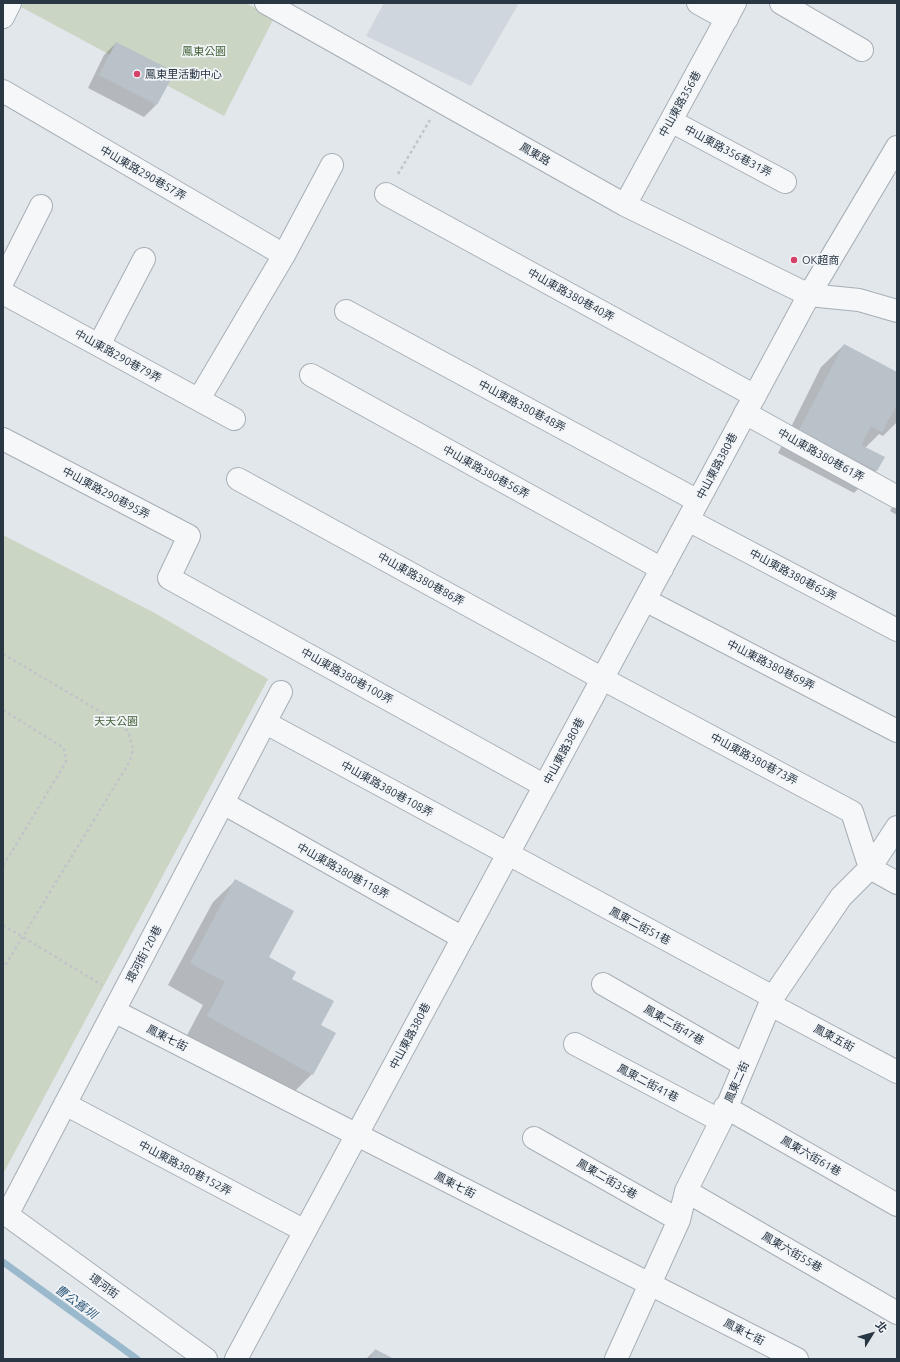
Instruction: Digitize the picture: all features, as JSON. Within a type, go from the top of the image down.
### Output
[{"type":"street","points":[[3,17],[10,3]]},
{"type":"street","name":"鳳東路","points":[[266,3],[625,205],[809,296]]},
{"type":"street","points":[[698,3],[731,11]]},
{"type":"street","points":[[781,3],[862,50]]},
{"type":"street","name":"中山東路356巷","points":[[625,205],[731,11]]},
{"type":"street","name":"中山東路290巷57弄","points":[[3,91],[284,255]]},
{"type":"street","name":"中山東路356巷31弄","points":[[671,121],[785,182]]},
{"type":"street","name":"中山東路380巷","points":[[236,1359],[809,296],[897,147]]},
{"type":"street","points":[[199,399],[284,255],[332,165]]},
{"type":"street","name":"中山東路380巷40弄","points":[[386,194],[750,405]]},
{"type":"street","points":[[3,281],[41,206]]},
{"type":"street","points":[[99,345],[144,259]]},
{"type":"street","name":"中山東路290巷79弄","points":[[3,293],[234,419]]},
{"type":"street","points":[[809,296],[859,300],[897,311]]},
{"type":"street","name":"中山東路380巷48弄","points":[[346,311],[693,510]]},
{"type":"street","name":"中山東路380巷56弄","points":[[311,375],[662,569]]},
{"type":"street","name":"中山東路380巷61弄","points":[[750,405],[897,497]]},
{"type":"street","name":"中山東路290巷95弄","points":[[3,439],[189,536],[179,557]]},
{"type":"street","name":"中山東路380巷86弄","points":[[238,479],[603,679]]},
{"type":"street","name":"中山東路380巷65弄","points":[[693,510],[897,630]]},
{"type":"street","name":"中山東路380巷100弄","points":[[179,557],[168,578],[545,786]]},
{"type":"street","name":"中山東路380巷69弄","points":[[645,600],[897,731]]},
{"type":"street","name":"中山東路380巷73弄","points":[[603,679],[852,812],[870,868]]},
{"type":"street","name":"環河街120巷","points":[[5,1214],[118,1004],[281,692]]},
{"type":"street","name":"中山東路380巷108弄","points":[[266,723],[508,855]]},
{"type":"street","name":"中山東路380巷118弄","points":[[223,803],[463,938]]},
{"type":"street","name":"鳳東二街","points":[[616,1359],[679,1220],[686,1191],[723,1114],[772,1001],[841,897],[870,868],[897,827]]},
{"type":"street","name":"鳳東二街51巷","points":[[508,855],[772,1001]]},
{"type":"street","points":[[870,868],[897,883]]},
{"type":"street","name":"鳳東二街47巷","points":[[603,984],[744,1065]]},
{"type":"street","name":"鳳東五街","points":[[772,1001],[897,1072]]},
{"type":"street","name":"鳳東七街","points":[[118,1004],[357,1136],[797,1359]]},
{"type":"street","name":"鳳東二街41巷","points":[[575,1044],[723,1114]]},
{"type":"street","name":"中山東路380巷152弄","points":[[65,1104],[305,1231]]},
{"type":"street","name":"鳳東六街61巷","points":[[723,1114],[897,1205]]},
{"type":"street","name":"鳳東二街35巷","points":[[534,1138],[679,1220]]},
{"type":"street","name":"鳳東六街55巷","points":[[686,1191],[897,1313]]},
{"type":"street","name":"環河街","points":[[5,1214],[206,1359]]},
{"type":"path","points":[[386,194],[442,101]]},
{"type":"path","points":[[3,654],[123,725],[129,734],[132,749],[130,761],[3,969]]},
{"type":"path","points":[[3,710],[64,748],[66,762],[3,866]]},
{"type":"path","points":[[3,925],[118,1004]]},
{"type":"shaded area","points":[[384,3],[519,3],[471,86],[366,36]]},
{"type":"green space","name":"鳳東公園","points":[[24,3],[246,3],[274,18],[224,116],[21,7]]},
{"type":"green space","name":"天天公園","points":[[3,535],[153,612],[268,679],[3,1174]]},
{"type":"building","name":"鳳東里活動中心","points":[[116,42],[175,72],[157,105],[99,75]]},
{"type":"building","points":[[844,344],[897,372],[897,409],[895,408],[882,432],[871,426],[861,445],[885,457],[877,471],[799,430]]},
{"type":"building","points":[[235,879],[294,911],[269,957],[296,972],[292,979],[334,1001],[321,1025],[336,1033],[313,1075],[207,1016],[225,982],[190,963]]},
{"type":"building","points":[[375,1349],[394,1359],[370,1359]]},
{"type":"waterway","name":"曹公舊圳","points":[[3,1262],[137,1359]]},
{"type":"place","name":"鳳東里活動中心","points":[[137,74]]},
{"type":"place","name":"OK超商","points":[[794,260]]}]
